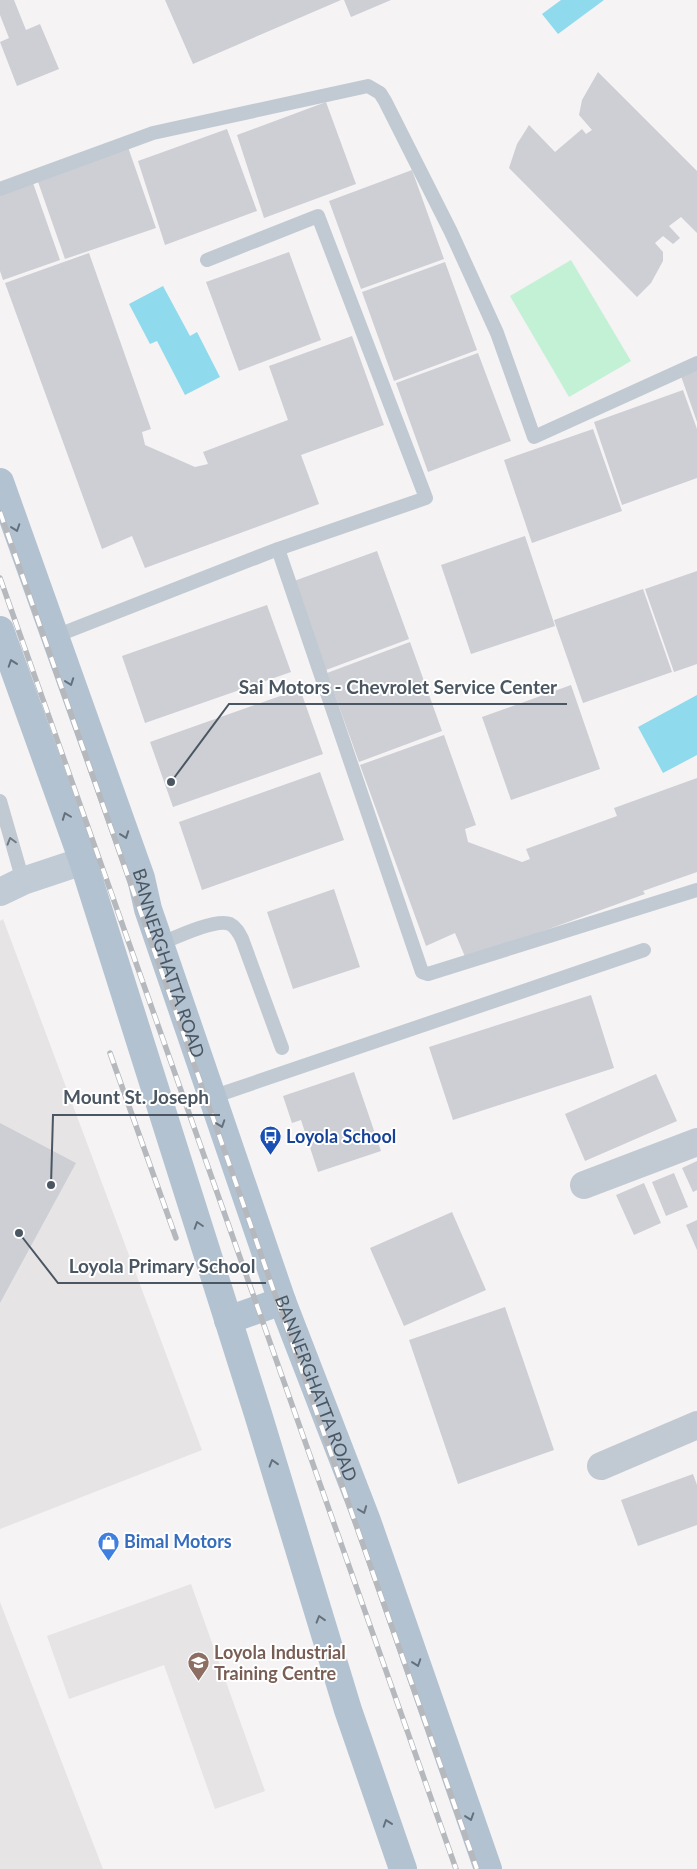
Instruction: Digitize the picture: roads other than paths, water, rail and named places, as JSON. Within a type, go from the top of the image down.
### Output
[{"type":"main road","name":"BANNERGHATTA ROAD","points":[[0,482],[53,637],[141,878],[148,909],[282,1301],[367,1521],[488,1869]]},
{"type":"main road","points":[[0,630],[83,861],[228,1320],[348,1710],[403,1869]]},
{"type":"main road","points":[[11,887],[83,861]]},
{"type":"main road","points":[[228,1320],[282,1301]]},
{"type":"street","points":[[584,1186],[697,1142]]},
{"type":"street","points":[[601,1466],[697,1425]]},
{"type":"lane","points":[[0,189],[153,133],[368,86],[380,93],[385,100],[452,232],[497,333],[534,437],[697,363]]},
{"type":"lane","points":[[53,637],[278,549],[426,498],[318,216],[207,260]]},
{"type":"lane","points":[[278,549],[422,972],[428,974],[697,890]]},
{"type":"lane","points":[[0,801],[11,887]]},
{"type":"lane","points":[[160,944],[214,924],[224,922],[232,924],[242,939],[282,1048]]},
{"type":"lane","points":[[212,1097],[644,950]]},
{"type":"water","points":[[561,0],[604,0],[558,34],[542,14]]},
{"type":"water","points":[[163,286],[190,336],[197,332],[220,377],[185,395],[157,341],[150,344],[129,304]]},
{"type":"water","points":[[697,695],[697,755],[663,773],[638,727]]},
{"type":"railway","points":[[0,512],[477,1869]]},
{"type":"railway","points":[[0,578],[456,1869]]},
{"type":"railway","points":[[110,1053],[176,1238]]},
{"type":"place","name":"Sai Motors - Chevrolet Service Center","points":[[171,782]]},
{"type":"place","name":"Loyola School","points":[[270,1156]]},
{"type":"place","name":"Mount St. Joseph","points":[[51,1185]]},
{"type":"place","name":"Loyola Primary School","points":[[19,1233]]},
{"type":"place","name":"Bimal Motors","points":[[108,1561]]},
{"type":"place","name":"Loyola Industrial Training Centre","points":[[198,1682]]}]
